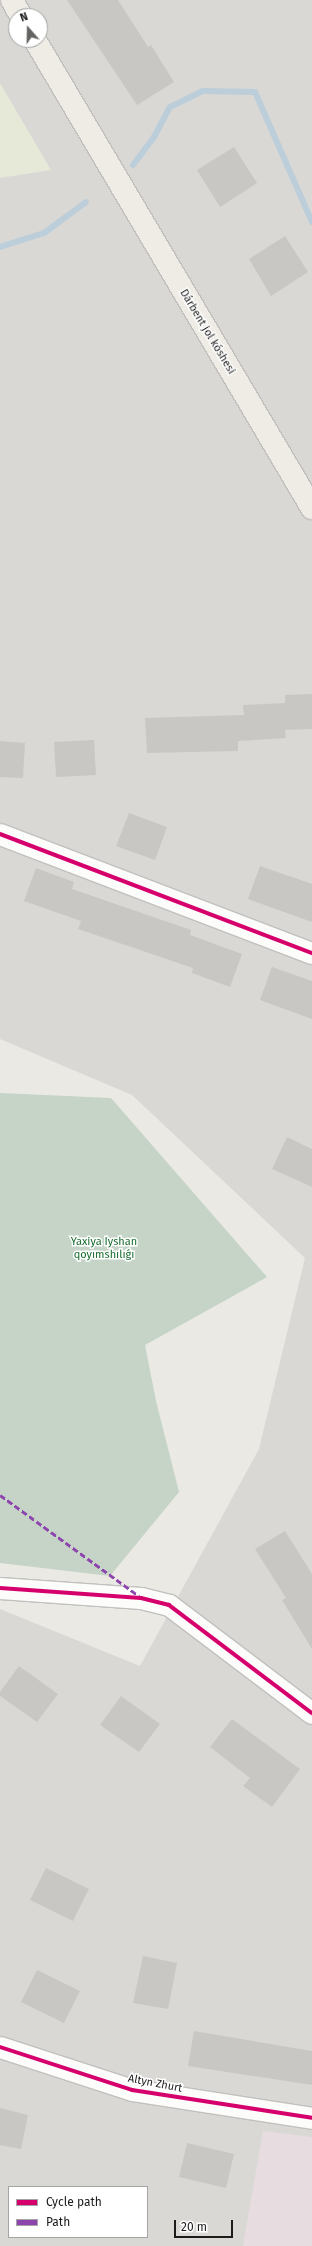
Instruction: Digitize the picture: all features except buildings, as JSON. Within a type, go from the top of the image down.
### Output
[{"type":"main road","name":"Dárbent jol kóshesi","points":[[40,48],[102,156],[312,508]]},
{"type":"street","points":[[0,834],[312,953]]},
{"type":"street","points":[[0,1588],[141,1598],[169,1605],[312,1713]]},
{"type":"street","name":"Altyn Zhurt","points":[[0,2048],[132,2090],[312,2118]]},
{"type":"shaded area","points":[[0,0],[312,0],[312,2246],[0,2246],[0,1609],[140,1666],[259,1449],[305,1258],[132,1095],[0,1039]]},
{"type":"shaded area","points":[[263,2131],[312,2137],[312,2246],[243,2246]]},
{"type":"green space","points":[[0,83],[51,170],[0,178]]},
{"type":"green space","name":"Yaxiya Iyshan qoyımshılıǵı","points":[[0,1093],[111,1098],[267,1277],[145,1345],[156,1401],[179,1492],[110,1576],[0,1563]]},
{"type":"waterway","points":[[133,165],[154,137],[170,107],[203,91],[255,92],[312,222]]},
{"type":"waterway","points":[[0,247],[44,233],[86,202]]},
{"type":"marked path","points":[[0,1495],[139,1596]]},
{"type":"cycle path","points":[[0,834],[312,953]]},
{"type":"cycle path","points":[[0,1588],[141,1598],[169,1605],[312,1713]]},
{"type":"cycle path","points":[[0,2047],[132,2090],[312,2118]]}]
